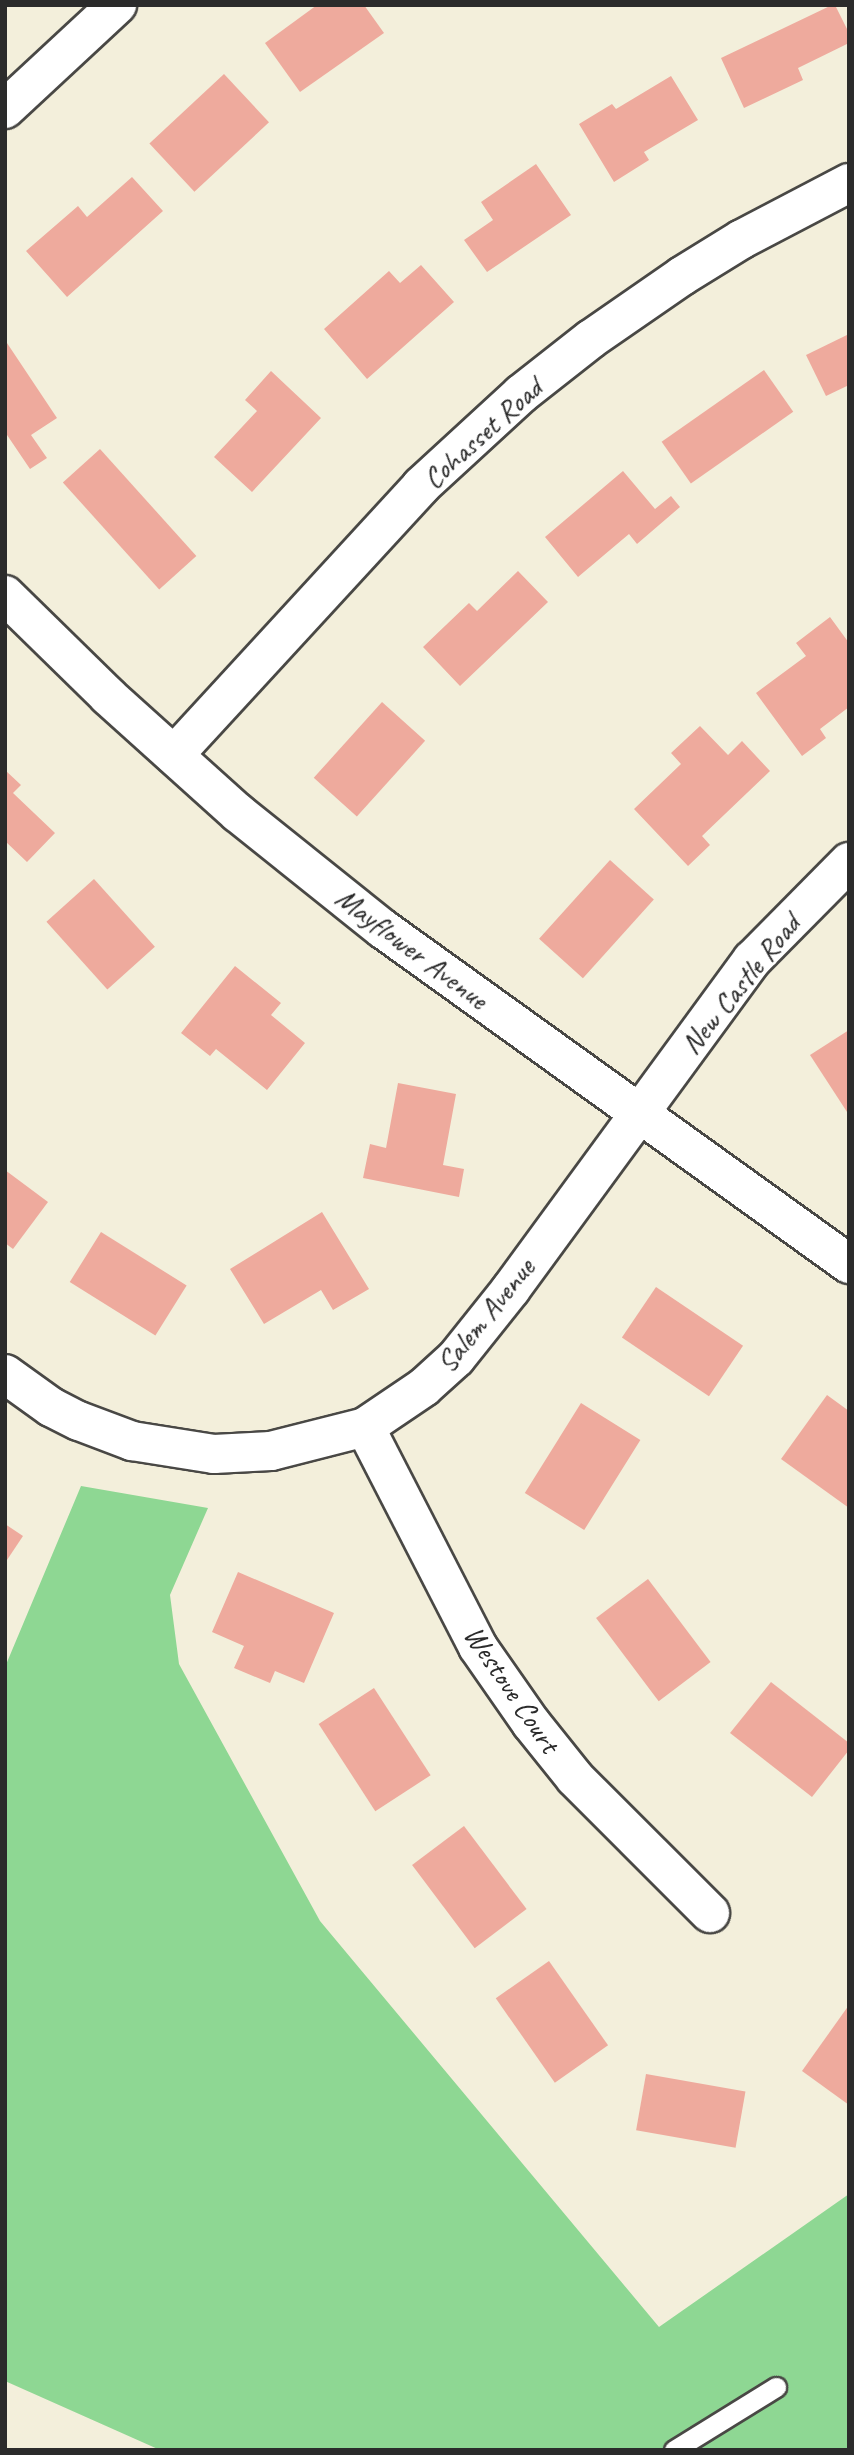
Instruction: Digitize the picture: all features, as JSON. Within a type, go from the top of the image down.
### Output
[{"type":"street","points":[[5,109],[117,5]]},
{"type":"street","name":"Cohasset Road","points":[[174,755],[421,486],[522,394],[591,340],[682,276],[741,239],[849,183]]},
{"type":"street","name":"Mayflower Avenue","points":[[5,595],[108,696],[238,813],[383,929],[849,1265]]},
{"type":"street","name":"New Castle Road","points":[[638,1113],[752,960],[849,862]]},
{"type":"street","name":"Salem Avenue","points":[[5,1374],[51,1407],[79,1421],[132,1441],[214,1454],[271,1451],[365,1427],[424,1387],[456,1358],[511,1289],[638,1113]]},
{"type":"street","name":"Westove Court","points":[[365,1427],[478,1647],[531,1723],[575,1778],[710,1913]]},
{"type":"lane","points":[[674,2450],[776,2387]]},
{"type":"green space","points":[[81,1486],[208,1508],[170,1595],[179,1664],[320,1921],[659,2327],[849,2194],[849,2450],[160,2450],[5,2381],[5,1667]]},
{"type":"building","points":[[317,5],[364,5],[384,33],[300,92],[265,43]]},
{"type":"building","points":[[835,5],[849,33],[849,43],[798,68],[803,80],[744,108],[721,58]]},
{"type":"building","points":[[224,74],[269,122],[194,192],[149,144]]},
{"type":"building","points":[[671,76],[698,120],[644,152],[649,160],[614,182],[579,124],[612,104],[616,109]]},
{"type":"building","points":[[536,164],[571,215],[487,272],[464,240],[493,220],[481,202]]},
{"type":"building","points":[[132,177],[163,211],[67,297],[26,251],[78,206],[87,217]]},
{"type":"building","points":[[421,265],[454,302],[367,379],[324,329],[389,271],[400,283]]},
{"type":"building","points":[[849,334],[849,385],[826,396],[806,355]]},
{"type":"building","points":[[5,340],[57,418],[31,435],[47,458],[30,469],[5,432]]},
{"type":"building","points":[[764,370],[793,412],[691,483],[662,442]]},
{"type":"building","points":[[271,371],[321,418],[252,492],[214,457],[257,411],[245,400]]},
{"type":"building","points":[[100,449],[196,556],[159,589],[63,482]]},
{"type":"building","points":[[623,471],[655,509],[671,496],[680,507],[637,544],[629,534],[578,577],[545,537]]},
{"type":"building","points":[[518,571],[548,602],[460,686],[423,647],[469,603],[477,611]]},
{"type":"building","points":[[830,617],[849,643],[849,707],[820,729],[826,738],[802,756],[756,693],[806,656],[796,643]]},
{"type":"building","points":[[382,702],[425,741],[357,817],[314,778]]},
{"type":"building","points":[[700,726],[728,755],[742,741],[770,771],[702,836],[710,845],[688,866],[634,809],[681,764],[671,753]]},
{"type":"building","points":[[5,770],[21,785],[13,793],[55,833],[27,862],[5,841]]},
{"type":"building","points":[[610,860],[654,899],[583,978],[539,939]]},
{"type":"building","points":[[94,879],[155,947],[107,989],[46,922]]},
{"type":"building","points":[[235,966],[281,1003],[271,1015],[305,1043],[267,1090],[216,1049],[210,1056],[181,1033]]},
{"type":"building","points":[[849,1030],[849,1115],[810,1055]]},
{"type":"building","points":[[398,1083],[456,1094],[443,1165],[464,1169],[459,1197],[363,1178],[370,1144],[386,1148]]},
{"type":"building","points":[[5,1170],[48,1202],[13,1249],[5,1243]]},
{"type":"building","points":[[322,1212],[369,1289],[333,1310],[321,1290],[264,1324],[230,1269]]},
{"type":"building","points":[[101,1232],[187,1286],[155,1336],[70,1282]]},
{"type":"building","points":[[656,1287],[743,1346],[709,1396],[622,1338]]},
{"type":"building","points":[[827,1395],[849,1411],[849,1508],[781,1459]]},
{"type":"building","points":[[581,1403],[640,1440],[584,1530],[525,1493]]},
{"type":"building","points":[[5,1524],[23,1536],[5,1563]]},
{"type":"building","points":[[238,1572],[334,1613],[304,1683],[275,1671],[270,1683],[234,1668],[244,1646],[212,1632]]},
{"type":"building","points":[[648,1579],[711,1662],[659,1701],[596,1618]]},
{"type":"building","points":[[771,1682],[849,1743],[849,1750],[812,1797],[730,1733]]},
{"type":"building","points":[[374,1688],[431,1775],[375,1811],[319,1724]]},
{"type":"building","points":[[464,1826],[527,1909],[475,1948],[412,1865]]},
{"type":"building","points":[[549,1961],[608,2045],[555,2083],[496,1998]]},
{"type":"building","points":[[849,2005],[849,2105],[802,2071]]},
{"type":"building","points":[[646,2074],[745,2092],[736,2148],[636,2130]]}]
